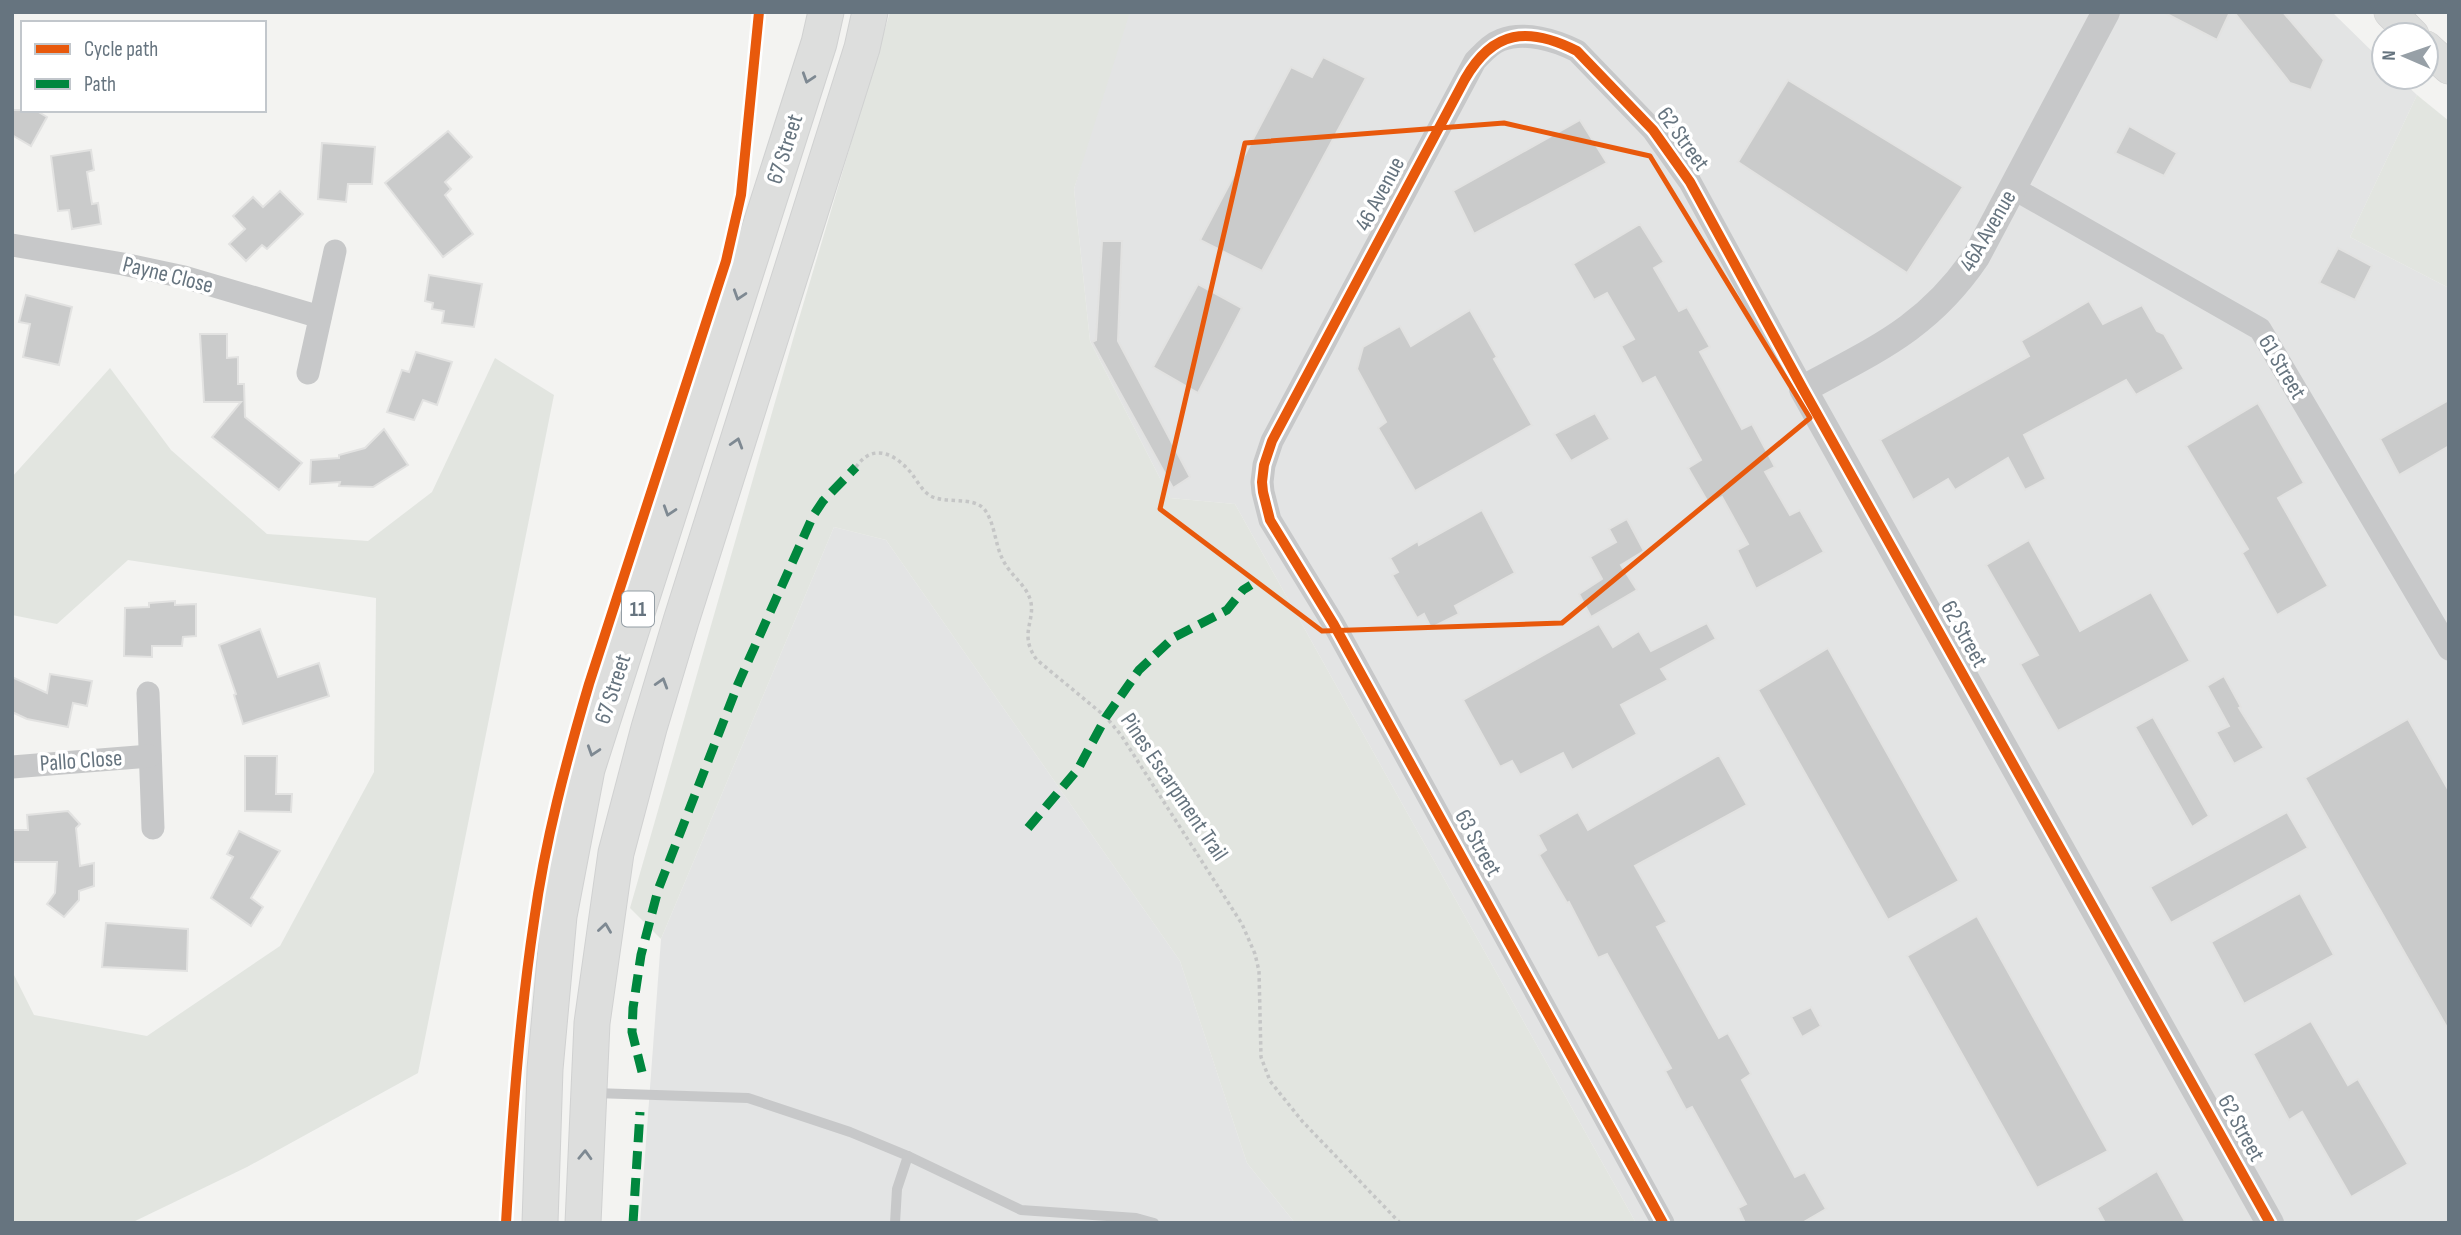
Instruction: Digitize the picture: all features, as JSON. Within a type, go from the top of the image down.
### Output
[{"type":"main road","name":"67 Street","points":[[540,1223],[545,1069],[559,916],[587,769],[819,43],[826,12]]},
{"type":"main road","name":"67 Street","points":[[583,1223],[592,1023],[616,853],[681,621],[862,48],[870,12]]},
{"type":"street","name":"46A Avenue","points":[[1803,389],[1903,333],[1930,313],[1961,279],[1976,257],[2106,12]]},
{"type":"street","name":"46 Avenue","points":[[1262,482],[1272,441],[1475,61],[1499,40],[1523,37],[1545,39],[1577,51],[1604,77]]},
{"type":"street","name":"62 Street","points":[[1604,77],[1653,130],[1689,182],[2270,1223]]},
{"type":"street","name":"61 Street","points":[[2013,188],[2260,329],[2449,649]]},
{"type":"street","name":"Payne Close","points":[[12,245],[111,261],[184,278],[320,317]]},
{"type":"street","points":[[308,373],[335,251]]},
{"type":"street","name":"63 Street","points":[[1262,482],[1270,520],[1333,623],[1663,1223]]},
{"type":"street","name":"Pallo Close","points":[[148,693],[153,828]]},
{"type":"street","name":"Pallo Close","points":[[12,767],[150,756]]},
{"type":"lane","points":[[587,1093],[748,1098],[850,1132],[908,1156],[1021,1210],[1136,1218],[1154,1223]]},
{"type":"lane","points":[[895,1223],[897,1189],[908,1156]]},
{"type":"highlighted area","points":[[1504,123],[1650,156],[1810,418],[1562,623],[1322,631],[1160,509],[1245,143]]},
{"type":"shaded area","points":[[890,12],[1130,12],[1074,189],[1090,341],[1170,498],[1235,504],[1636,1223],[1295,1223],[1247,1163],[1180,961],[886,540],[834,527],[661,939],[630,908]]},
{"type":"shaded area","points":[[1125,12],[2332,12],[2370,49],[2370,91],[2413,91],[2417,95],[2350,237],[2449,288],[2449,1223],[1636,1223],[1235,504],[1170,498],[1090,341],[1074,189]]},
{"type":"shaded area","points":[[2417,95],[2449,121],[2449,288],[2350,237]]},
{"type":"shaded area","points":[[495,358],[554,395],[418,1073],[247,1167],[131,1223],[12,1223],[12,971],[34,1015],[147,1036],[280,946],[374,772],[376,598],[128,560],[57,624],[12,615],[12,477],[110,368],[171,450],[267,534],[368,541],[432,492]]},
{"type":"shaded area","points":[[834,527],[886,540],[1180,961],[1247,1163],[1295,1223],[640,1223],[661,939]]},
{"type":"building","points":[[2163,12],[2230,12],[2217,40]]},
{"type":"building","points":[[2234,12],[2283,12],[2324,60],[2311,90],[2290,83]]},
{"type":"building","points":[[1323,57],[1366,78],[1262,271],[1200,240],[1291,67],[1312,77]]},
{"type":"building","points":[[1788,80],[1963,187],[1907,273],[1738,162]]},
{"type":"building","points":[[12,110],[38,112],[47,117],[31,146],[12,135]]},
{"type":"building","points":[[1580,120],[1607,163],[1474,234],[1453,191]]},
{"type":"building","points":[[2129,126],[2177,153],[2164,176],[2115,153]]},
{"type":"building","points":[[448,131],[472,157],[445,182],[451,189],[445,195],[473,234],[443,257],[385,183]]},
{"type":"building","points":[[322,143],[375,147],[372,184],[348,184],[346,202],[318,199]]},
{"type":"building","points":[[91,150],[94,170],[87,172],[92,204],[98,203],[101,224],[72,229],[69,210],[58,211],[51,156]]},
{"type":"building","points":[[280,191],[303,214],[267,249],[262,245],[246,261],[229,244],[245,229],[233,216],[253,197],[263,207]]},
{"type":"building","points":[[1640,224],[1664,262],[1654,268],[1679,311],[1687,307],[1710,347],[1700,352],[1742,429],[1752,424],[1775,467],[1765,472],[1790,515],[1800,510],[1824,552],[1756,589],[1737,550],[1748,544],[1722,497],[1709,504],[1688,468],[1701,460],[1655,377],[1642,384],[1621,346],[1634,339],[1607,293],[1594,300],[1573,264]]},
{"type":"building","points":[[1102,241],[1122,241],[1118,341],[1190,477],[1173,488],[1092,342],[1096,340]]},
{"type":"building","points":[[2338,248],[2372,266],[2355,300],[2319,283]]},
{"type":"building","points":[[429,275],[482,284],[474,327],[442,323],[444,311],[432,309],[433,303],[425,301]]},
{"type":"building","points":[[1198,284],[1242,308],[1198,393],[1153,367]]},
{"type":"building","points":[[26,295],[72,307],[59,365],[23,357],[30,324],[19,322]]},
{"type":"building","points":[[2089,301],[2103,324],[2142,305],[2157,331],[2164,334],[2184,369],[2136,395],[2126,380],[2024,435],[2046,479],[2025,490],[2008,458],[1955,490],[1948,479],[1913,500],[1880,440],[2029,356],[2021,341]]},
{"type":"building","points":[[1470,310],[1497,357],[1494,359],[1532,425],[1415,491],[1378,428],[1386,422],[1357,369],[1363,347],[1400,326],[1411,346]]},
{"type":"building","points":[[200,334],[227,334],[227,358],[238,357],[238,384],[244,384],[245,417],[302,463],[279,490],[212,437],[241,402],[204,402]]},
{"type":"building","points":[[416,352],[452,362],[437,405],[423,400],[414,420],[387,412],[402,370],[409,372]]},
{"type":"building","points":[[2449,400],[2449,446],[2399,475],[2380,439]]},
{"type":"building","points":[[2258,403],[2304,483],[2278,498],[2328,586],[2277,615],[2242,553],[2248,549],[2186,446]]},
{"type":"building","points":[[1595,413],[1610,439],[1571,461],[1554,434]]},
{"type":"building","points":[[384,429],[408,465],[373,487],[339,486],[340,482],[310,484],[311,460],[339,458],[339,455],[365,448]]},
{"type":"building","points":[[1482,510],[1515,573],[1455,606],[1459,614],[1431,628],[1424,614],[1417,618],[1392,575],[1398,572],[1390,558],[1418,541],[1419,545]]},
{"type":"building","points":[[1627,519],[1644,551],[1621,565],[1637,590],[1591,617],[1579,594],[1602,579],[1590,557],[1616,542],[1609,529]]},
{"type":"building","points":[[2029,540],[2080,631],[2151,592],[2190,661],[2058,731],[2020,664],[2038,655],[1986,565]]},
{"type":"building","points":[[175,601],[175,605],[196,604],[196,636],[183,637],[182,646],[152,646],[152,657],[124,656],[125,608],[149,607],[149,603]]},
{"type":"building","points":[[1707,623],[1716,639],[1661,669],[1668,680],[1621,705],[1637,734],[1572,770],[1563,753],[1520,775],[1512,761],[1500,767],[1463,700],[1599,624],[1613,647],[1639,631],[1651,651]]},
{"type":"building","points":[[260,629],[278,677],[319,663],[329,696],[243,724],[219,645]]},
{"type":"building","points":[[1828,648],[1959,881],[1888,920],[1758,690]]},
{"type":"building","points":[[50,674],[92,681],[87,706],[73,703],[68,727],[27,719],[12,712],[12,677],[47,693]]},
{"type":"building","points":[[2224,676],[2241,707],[2239,708],[2264,748],[2234,764],[2216,732],[2229,726],[2207,686]]},
{"type":"building","points":[[2153,717],[2209,816],[2192,827],[2135,727]]},
{"type":"building","points":[[2408,719],[2449,791],[2449,1031],[2305,778]]},
{"type":"building","points":[[1719,755],[1747,805],[1635,866],[1667,922],[1657,927],[1719,1038],[1728,1033],[1751,1074],[1742,1080],[1795,1177],[1805,1172],[1826,1209],[1802,1223],[1745,1223],[1738,1208],[1746,1204],[1692,1107],[1686,1110],[1665,1071],[1671,1068],[1607,954],[1598,958],[1569,902],[1567,903],[1539,855],[1546,850],[1538,835],[1578,812],[1588,830]]},
{"type":"building","points":[[245,756],[277,756],[276,794],[292,794],[291,812],[245,811]]},
{"type":"building","points":[[68,811],[80,824],[76,828],[80,866],[94,863],[94,886],[79,891],[79,900],[64,917],[47,904],[55,893],[57,862],[12,862],[12,830],[28,830],[27,815]]},
{"type":"building","points":[[2287,812],[2308,848],[2171,923],[2150,887]]},
{"type":"building","points":[[239,831],[280,851],[251,898],[263,907],[251,926],[211,898],[233,857],[227,854]]},
{"type":"building","points":[[2300,893],[2334,955],[2244,1004],[2211,942]]},
{"type":"building","points":[[1977,916],[2108,1151],[2037,1188],[1907,956]]},
{"type":"building","points":[[106,923],[188,929],[187,971],[102,967]]},
{"type":"building","points":[[1811,1007],[1821,1026],[1802,1037],[1791,1017]]},
{"type":"building","points":[[2311,1021],[2348,1085],[2358,1079],[2408,1164],[2351,1197],[2302,1112],[2289,1120],[2253,1054]]},
{"type":"building","points":[[2157,1171],[2186,1223],[2105,1223],[2097,1208]]},
{"type":"marked path","points":[[642,1072],[632,1032],[633,1008],[641,955],[658,890],[738,684],[813,516],[823,501],[856,467]]},
{"type":"marked path","points":[[1028,828],[1078,769],[1106,717],[1139,670],[1173,638],[1227,610],[1243,590],[1251,585]]},
{"type":"marked path","points":[[633,1223],[640,1112]]},
{"type":"cycle path","points":[[506,1223],[524,997],[550,831],[589,684],[726,261],[741,195],[759,12]]},
{"type":"cycle path","points":[[1663,1223],[1333,623],[1270,520],[1263,492],[1264,465],[1272,441],[1465,79],[1487,50],[1513,37],[1543,38],[1577,51],[1653,130],[1690,182],[2270,1223]]}]
